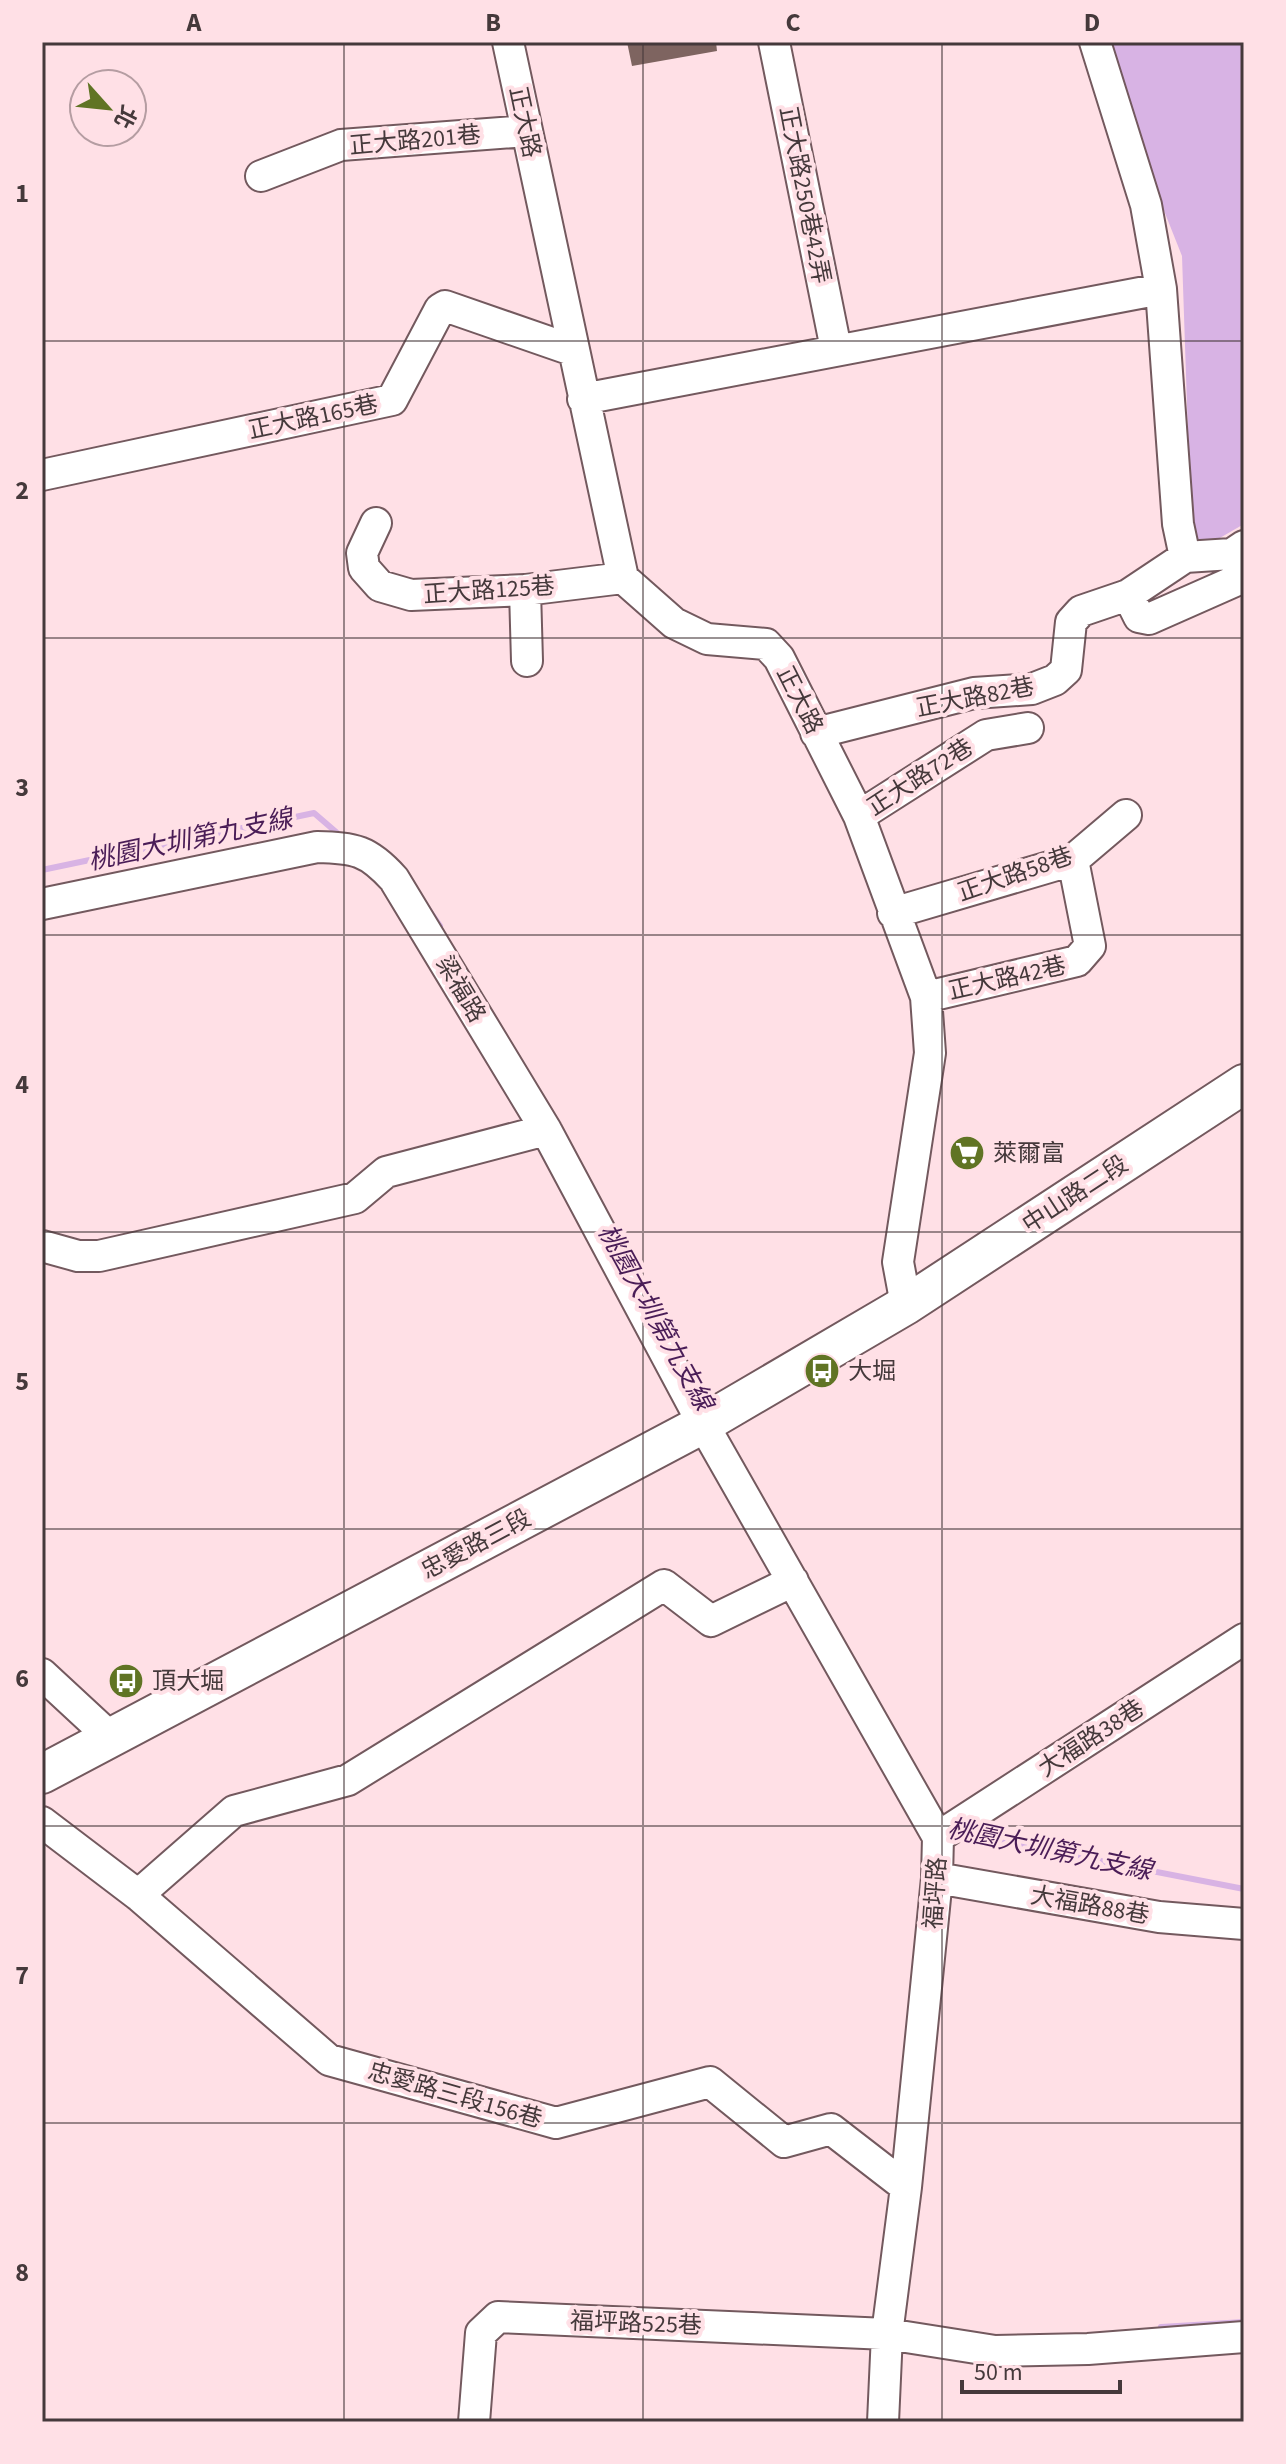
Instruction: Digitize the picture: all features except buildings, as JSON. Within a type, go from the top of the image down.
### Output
[{"type":"main road","name":"中山路二段","points":[[906,1305],[1244,1084]]},
{"type":"main road","name":"忠愛路三段","points":[[42,1774],[709,1420],[906,1305]]},
{"type":"street","name":"正大路","points":[[508,42],[623,578],[674,623],[707,639],[766,644],[779,658],[859,816],[926,997],[930,1053],[898,1262],[906,1305]]},
{"type":"street","name":"正大路250巷42弄","points":[[774,42],[836,349]]},
{"type":"street","points":[[1095,42],[1146,205],[1161,289],[1178,524],[1185,557]]},
{"type":"street","name":"正大路201巷","points":[[261,176],[341,145],[527,131]]},
{"type":"street","points":[[583,399],[1161,289]]},
{"type":"street","name":"正大路165巷","points":[[42,475],[392,400],[440,309],[445,306],[572,350]]},
{"type":"street","name":"正大路125巷","points":[[376,523],[362,553],[364,568],[380,586],[411,595],[525,590],[623,578]]},
{"type":"street","points":[[1244,546],[1232,554],[1185,557],[1128,595],[1139,617],[1149,619],[1244,577]]},
{"type":"street","points":[[525,590],[527,661]]},
{"type":"street","name":"正大路82巷","points":[[816,733],[974,693],[1032,689],[1055,680],[1066,670],[1071,622],[1081,611],[1128,595]]},
{"type":"street","name":"正大路72巷","points":[[859,816],[986,735],[1028,728]]},
{"type":"street","name":"正大路58巷","points":[[893,913],[1073,860],[1126,815]]},
{"type":"street","name":"梁福路","points":[[42,904],[317,847],[353,848],[377,859],[394,879],[546,1130],[709,1420]]},
{"type":"street","name":"正大路42巷","points":[[926,997],[1077,961],[1090,946],[1073,860]]},
{"type":"street","points":[[42,1246],[78,1256],[99,1256],[355,1198],[386,1172],[546,1130]]},
{"type":"street","name":"福坪路","points":[[709,1420],[793,1581],[938,1837],[937,1878],[906,2187],[887,2334],[883,2422]]},
{"type":"street","points":[[138,1895],[234,1811],[348,1780],[664,1585],[711,1621],[793,1581]]},
{"type":"street","name":"大福路38巷","points":[[938,1837],[1244,1639]]},
{"type":"street","points":[[42,1674],[110,1737]]},
{"type":"street","name":"忠愛路三段156巷","points":[[42,1822],[138,1895],[329,2060],[556,2123],[710,2082],[784,2142],[831,2129],[906,2187]]},
{"type":"street","name":"大福路88巷","points":[[937,1878],[1159,1917],[1244,1924]]},
{"type":"street","name":"福坪路525巷","points":[[474,2422],[481,2333],[498,2317],[887,2334],[995,2351],[1088,2349],[1244,2337]]},
{"type":"shaded area","points":[[1097,42],[1244,42],[1244,524],[1192,554],[1182,256]]},
{"type":"waterway","name":"桃園大圳第九支線","points":[[42,870],[314,813],[343,838]]},
{"type":"waterway","name":"桃園大圳第九支線","points":[[426,906],[440,926]]},
{"type":"waterway","name":"桃園大圳第九支線","points":[[962,1834],[1244,1889]]},
{"type":"waterway","points":[[1161,2327],[1244,2322]]},
{"type":"place","name":"萊爾富","points":[[967,1153]]},
{"type":"place","name":"大堀","points":[[822,1371]]},
{"type":"place","name":"頂大堀","points":[[126,1681]]}]
